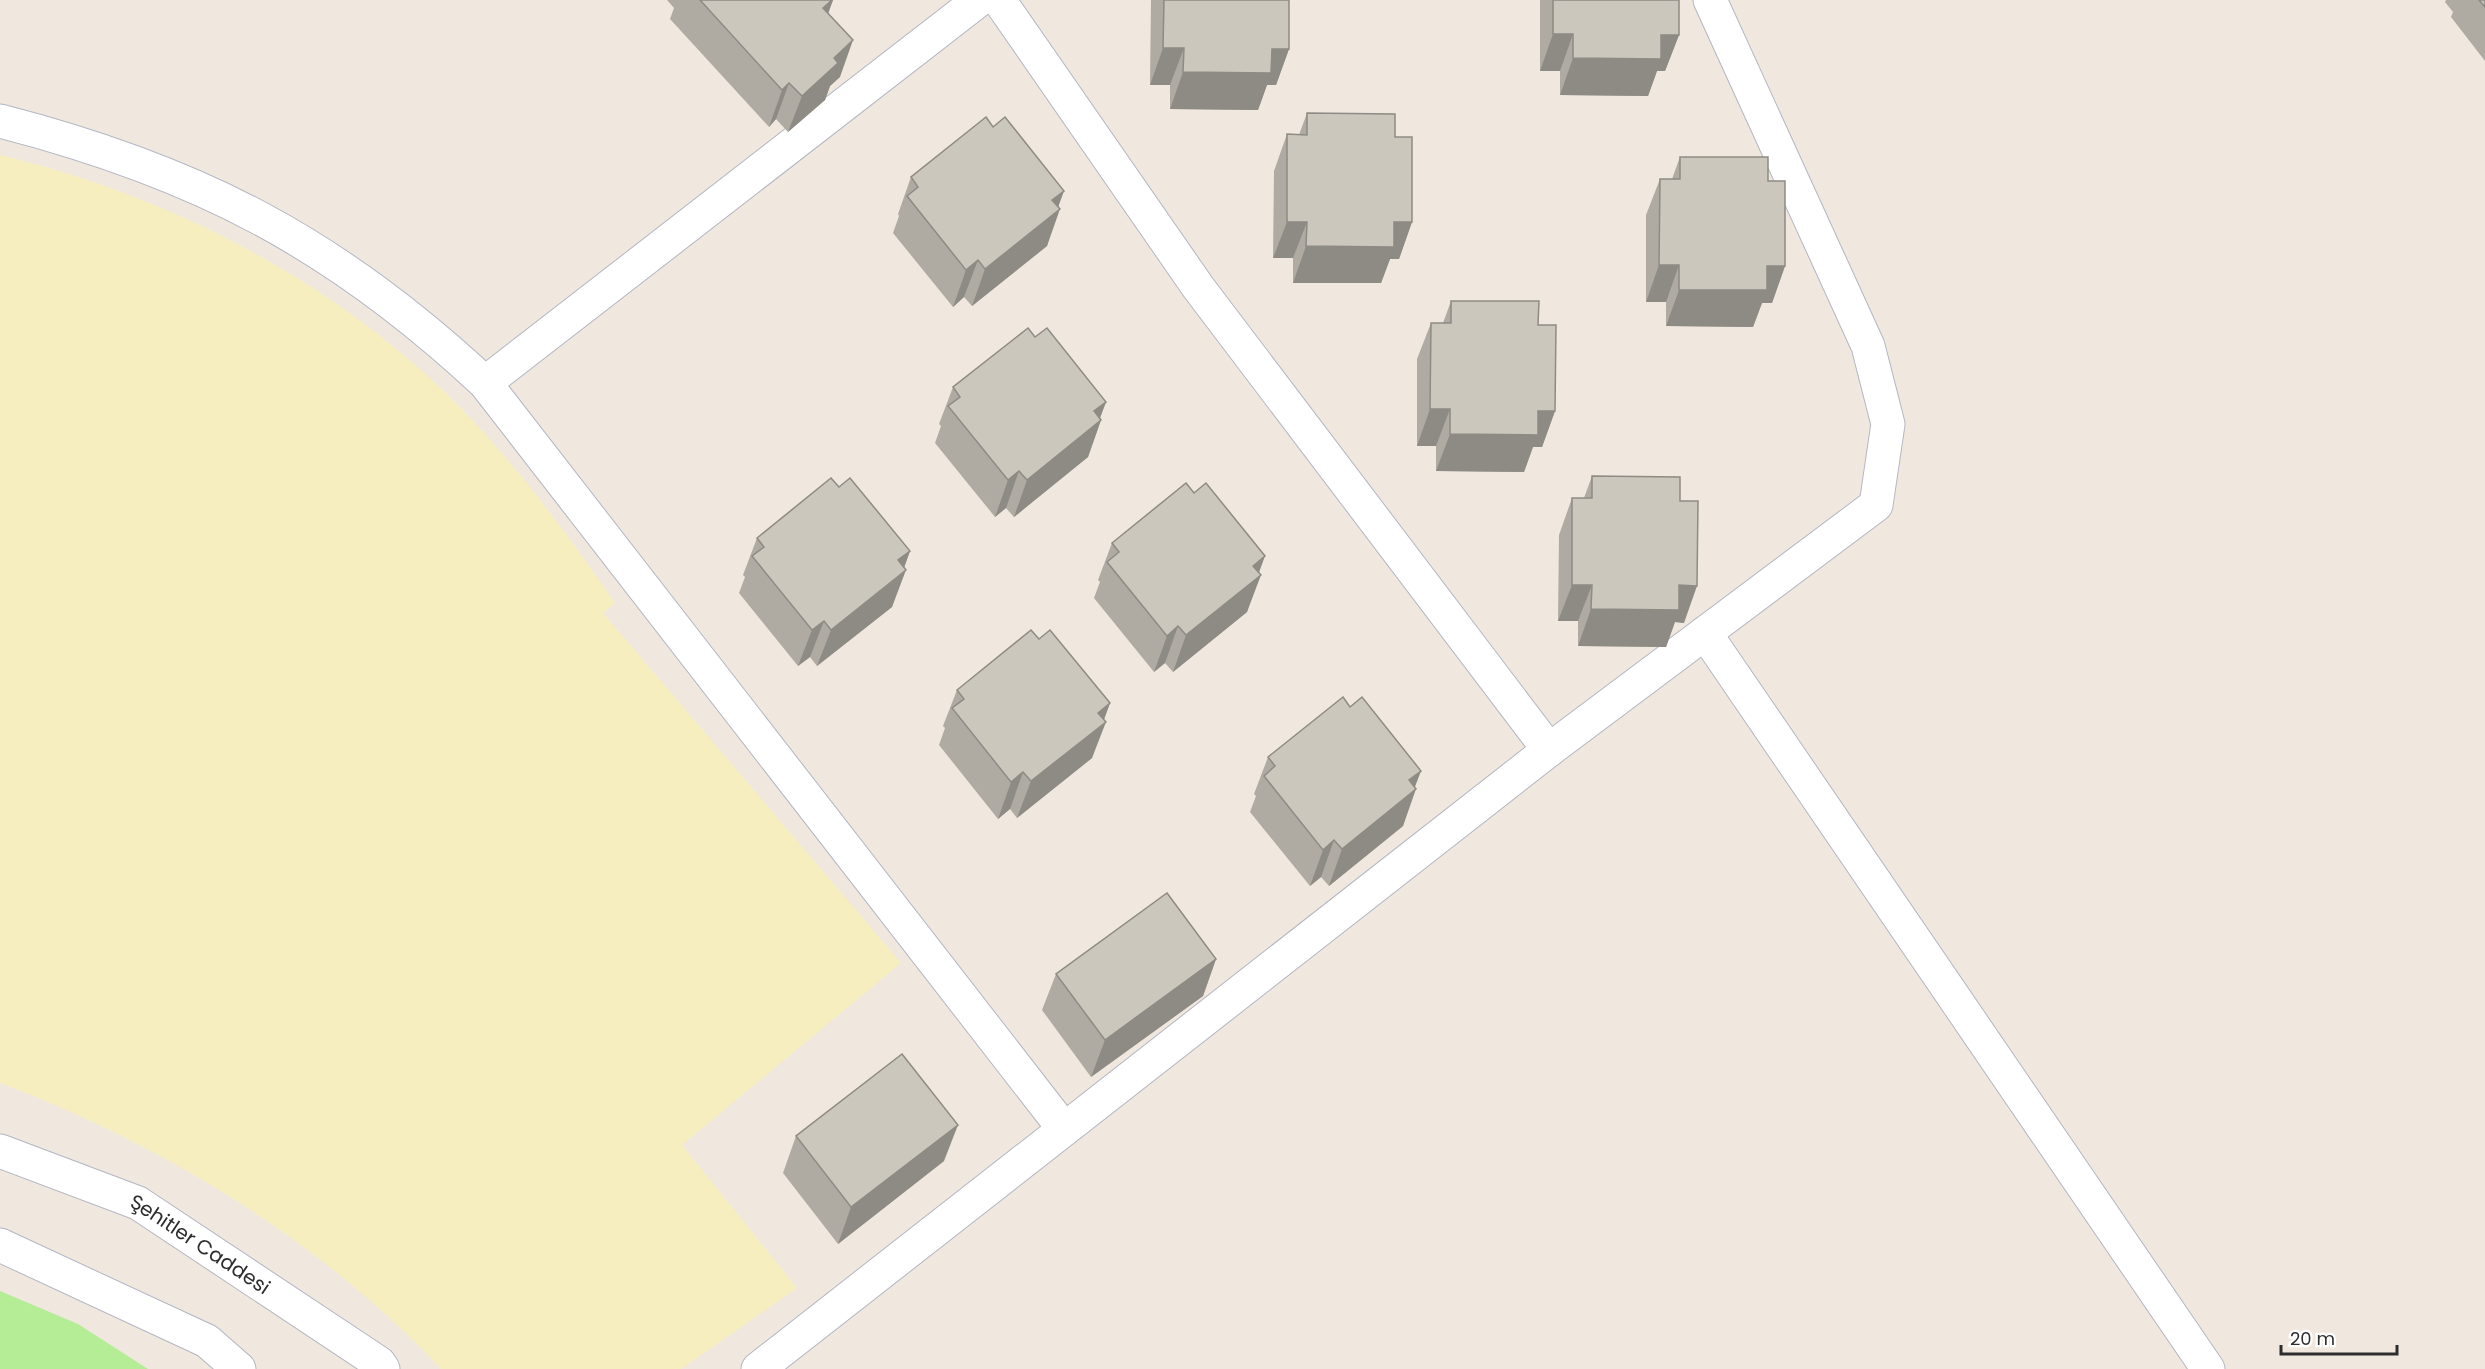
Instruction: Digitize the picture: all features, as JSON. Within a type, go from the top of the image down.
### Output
[{"type":"street","points":[[485,383],[980,0]]},
{"type":"street","points":[[999,0],[1198,287],[1549,750]]},
{"type":"street","points":[[758,1369],[1549,750],[1876,505],[1888,423],[1868,346],[1710,0]]},
{"type":"street","points":[[0,121],[60,136],[141,163],[203,188],[264,219],[323,253],[380,292],[434,335],[485,383],[1064,1129]]},
{"type":"street","points":[[1705,633],[2208,1369]]},
{"type":"street","name":"Şehitler Caddesi","points":[[0,1151],[138,1203],[379,1363],[383,1369]]},
{"type":"street","points":[[0,1245],[207,1341],[239,1369]]},
{"type":"green space","points":[[0,1291],[78,1324],[148,1369],[0,1369]]},
{"type":"sand","points":[[0,155],[110,188],[215,232],[315,289],[362,322],[407,358],[466,413],[519,473],[615,603],[603,613],[901,963],[682,1145],[797,1288],[681,1369],[441,1369],[394,1322],[344,1279],[292,1238],[237,1201],[121,1136],[0,1083]]},
{"type":"building","points":[[700,0],[832,0],[823,8],[853,40],[834,58],[838,63],[802,96],[789,83],[782,90]]},
{"type":"building","points":[[1164,0],[1289,0],[1289,49],[1272,49],[1271,73],[1183,72],[1184,48],[1163,48]]},
{"type":"building","points":[[1553,0],[1679,0],[1679,35],[1661,35],[1661,59],[1573,58],[1573,34],[1553,34]]},
{"type":"building","points":[[1307,113],[1395,114],[1395,137],[1412,137],[1412,222],[1394,222],[1394,247],[1306,246],[1307,222],[1287,222],[1287,134],[1307,135]]},
{"type":"building","points":[[986,117],[993,127],[1005,117],[1064,191],[1052,200],[1060,209],[985,269],[978,260],[966,270],[907,196],[918,187],[911,177]]},
{"type":"building","points":[[1680,157],[1768,157],[1768,181],[1785,181],[1785,266],[1767,266],[1767,290],[1679,290],[1679,265],[1659,265],[1660,179],[1680,179]]},
{"type":"building","points":[[1451,301],[1539,301],[1538,325],[1556,325],[1555,411],[1538,411],[1538,435],[1450,434],[1450,409],[1430,409],[1431,323],[1451,323]]},
{"type":"building","points":[[1028,328],[1035,337],[1047,328],[1106,402],[1094,411],[1101,420],[1027,480],[1019,471],[1008,480],[948,406],[960,397],[953,387]]},
{"type":"building","points":[[1592,476],[1680,477],[1680,501],[1698,501],[1697,586],[1679,585],[1679,610],[1591,609],[1592,585],[1572,585],[1572,498],[1592,498]]},
{"type":"building","points":[[831,478],[839,487],[850,478],[910,551],[898,560],[906,570],[831,630],[824,621],[812,630],[752,556],[764,547],[757,538]]},
{"type":"building","points":[[1186,483],[1194,493],[1206,483],[1265,556],[1253,566],[1261,575],[1186,635],[1178,626],[1167,636],[1107,562],[1119,552],[1112,543]]},
{"type":"building","points":[[1031,630],[1039,639],[1050,630],[1110,703],[1098,713],[1106,722],[1031,781],[1023,772],[1011,782],[952,708],[964,699],[957,690]]},
{"type":"building","points":[[1343,697],[1350,707],[1362,697],[1421,771],[1409,780],[1416,789],[1342,849],[1334,840],[1323,850],[1264,776],[1275,766],[1268,757]]},
{"type":"building","points":[[1167,893],[1216,959],[1105,1040],[1056,974]]},
{"type":"building","points":[[902,1054],[958,1125],[851,1207],[796,1136]]}]
